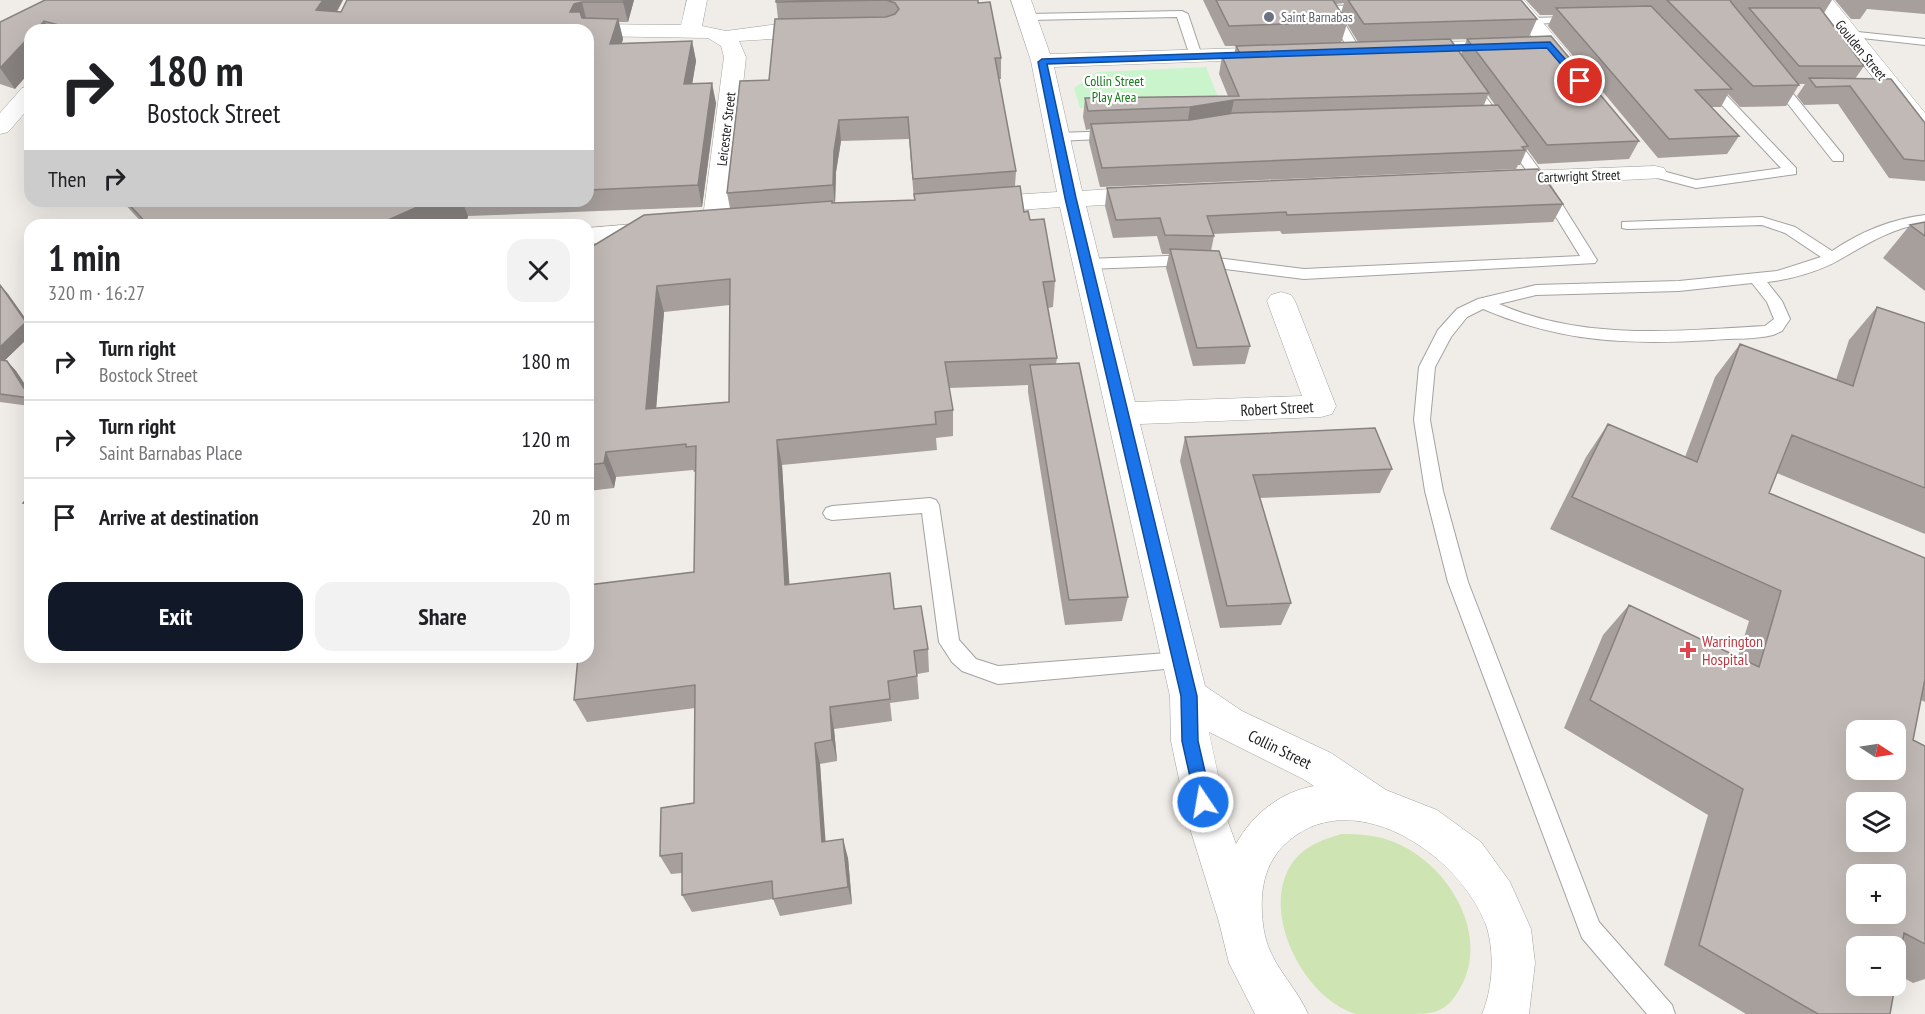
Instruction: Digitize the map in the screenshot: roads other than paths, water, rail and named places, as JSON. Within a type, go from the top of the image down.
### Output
[{"type":"street","points":[[690,30],[698,0]]},
{"type":"street","points":[[1510,2],[1530,21],[1587,91]]},
{"type":"street","name":"Collin Street","points":[[1024,9],[1042,62],[1071,198],[1184,679],[1190,741],[1205,811],[1239,916],[1250,962],[1275,1005],[1285,1014]]},
{"type":"street","name":"Goulden Street","points":[[1834,19],[1888,90],[1925,128]]},
{"type":"street","points":[[594,30],[690,30],[710,32],[725,37],[771,31],[845,30]]},
{"type":"street","name":"Leicester Street","points":[[594,235],[706,226],[735,57],[733,45],[725,37]]},
{"type":"street","points":[[1332,52],[1383,50],[1455,63],[1550,45]]},
{"type":"street","points":[[1042,62],[1298,53]]},
{"type":"street","points":[[0,94],[24,93]]},
{"type":"street","points":[[0,127],[24,100]]},
{"type":"street","name":"Cartwright Street","points":[[1478,180],[1538,177],[1648,164]]},
{"type":"street","points":[[958,207],[1071,198],[1179,193]]},
{"type":"street","name":"Robert Street","points":[[1121,414],[1321,406],[1281,301]]},
{"type":"street","name":"Collin Street","points":[[1184,679],[1228,723],[1317,766],[1371,802],[1412,817],[1451,842],[1483,878],[1506,920],[1514,965],[1509,1008],[1505,1014]]},
{"type":"street","name":"Collin Street","points":[[1239,916],[1244,873],[1261,837],[1291,813],[1319,804],[1329,801],[1371,802]]},
{"type":"lane","points":[[1355,51],[1330,9],[1376,8]]},
{"type":"lane","points":[[1024,9],[1182,14],[1196,56]]},
{"type":"lane","points":[[1834,19],[1925,42]]},
{"type":"lane","points":[[1530,21],[1588,20]]},
{"type":"lane","points":[[1087,264],[1194,260],[1304,274],[1590,260],[1538,177],[1488,117],[1455,63]]},
{"type":"lane","points":[[1768,72],[1838,158]]},
{"type":"lane","points":[[1648,164],[1696,184],[1791,171],[1702,78]]},
{"type":"lane","points":[[1783,90],[1805,90]]},
{"type":"lane","points":[[1058,137],[1128,135]]},
{"type":"lane","points":[[1663,1014],[1590,930],[1458,582],[1434,491],[1422,420],[1427,367],[1444,334],[1462,314],[1483,303],[1536,290],[1679,286],[1778,276],[1832,258],[1854,243],[1902,222],[1925,219]]},
{"type":"lane","points":[[1627,225],[1762,221],[1780,224],[1797,232],[1832,258]]},
{"type":"lane","points":[[1483,303],[1537,324],[1593,335],[1631,338],[1767,331],[1777,327],[1782,319],[1774,300],[1756,278]]},
{"type":"lane","points":[[832,513],[930,505],[949,642],[960,659],[978,670],[998,675],[1184,679]]},
{"type":"place","name":"Saint Barnabas","points":[[1269,17]]},
{"type":"place","name":"Warrington Hospital","points":[[1688,650]]},
{"type":"park label","name":"Collin Street Play Area","points":[[1114,90]]}]
